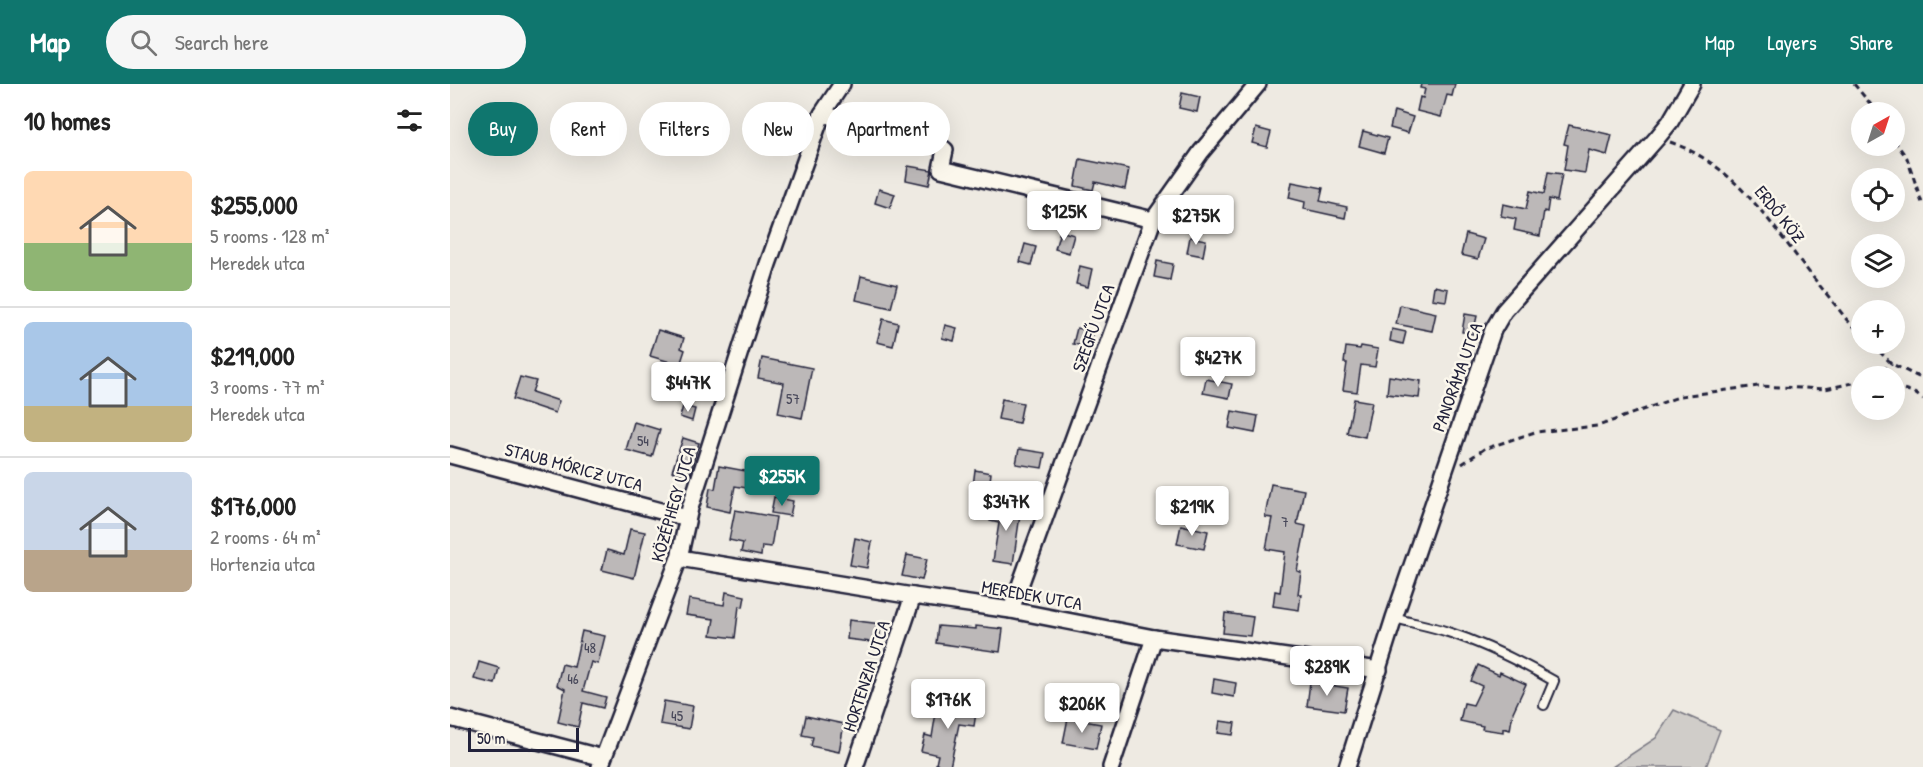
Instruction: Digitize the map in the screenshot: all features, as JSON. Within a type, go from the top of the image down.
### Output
[{"type":"street","name":"KÖZÉPHEGY UTCA","points":[[602,762],[679,558],[687,518],[768,264],[822,114],[842,84]]},
{"type":"street","name":"SZEGFŰ UTCA","points":[[1011,610],[1153,220],[1201,152],[1257,84]]},
{"type":"street","name":"PANORÁMA UTCA","points":[[1347,767],[1394,618],[1493,330],[1504,311],[1670,122],[1692,84]]},
{"type":"street","points":[[822,114],[938,144],[945,150],[941,169],[1153,220]]},
{"type":"street","name":"STAUB MÓRICZ UTCA","points":[[450,455],[687,518]]},
{"type":"street","name":"MEREDEK UTCA","points":[[679,558],[1011,610],[1154,638],[1379,670]]},
{"type":"street","name":"HORTENZIA UTCA","points":[[855,767],[913,596]]},
{"type":"street","points":[[1111,767],[1154,638]]},
{"type":"street","points":[[450,718],[602,762]]},
{"type":"lane","points":[[1394,618],[1449,632],[1554,681],[1544,705]]},
{"type":"path","points":[[1854,84],[1868,102]]},
{"type":"path","name":"ERDŐ KÖZ","points":[[1657,138],[1702,156],[1734,180],[1761,210],[1851,324]]},
{"type":"path","points":[[1905,155],[1923,206]]},
{"type":"path","points":[[1882,354],[1892,364],[1923,378]]},
{"type":"path","points":[[1443,476],[1484,449],[1535,432],[1598,426],[1681,396],[1758,386],[1826,389],[1851,383]]},
{"type":"path","points":[[1905,389],[1923,399]]},
{"type":"shaded area","points":[[1674,710],[1720,730],[1706,767],[1612,767],[1656,738]]},
{"type":"building","points":[[1421,84],[1455,84],[1452,96],[1447,95],[1441,117],[1417,111],[1420,97],[1423,98],[1425,89],[1420,88]]},
{"type":"building","points":[[1182,93],[1200,97],[1197,112],[1179,108]]},
{"type":"building","points":[[1394,111],[1413,117],[1408,133],[1390,128]]},
{"type":"building","points":[[1569,125],[1612,135],[1607,155],[1589,150],[1585,173],[1564,170],[1568,145],[1564,144]]},
{"type":"building","points":[[1256,128],[1271,132],[1267,147],[1252,143]]},
{"type":"building","points":[[1363,131],[1388,138],[1384,153],[1359,146]]},
{"type":"building","points":[[1080,159],[1129,169],[1125,189],[1095,182],[1093,190],[1075,186]]},
{"type":"building","points":[[908,166],[932,170],[929,185],[906,180]]},
{"type":"building","points":[[1548,172],[1562,174],[1557,201],[1549,199],[1547,212],[1544,211],[1540,236],[1514,230],[1516,219],[1501,216],[1503,204],[1526,209],[1530,191],[1544,194]]},
{"type":"building","points":[[1292,182],[1323,188],[1320,201],[1347,207],[1345,218],[1304,209],[1305,202],[1289,198]]},
{"type":"building","points":[[879,189],[895,194],[890,208],[875,203]]},
{"type":"building","points":[[1060,231],[1074,235],[1069,253],[1055,249]]},
{"type":"building","points":[[1466,234],[1484,239],[1478,259],[1461,255]]},
{"type":"building","points":[[1190,237],[1206,240],[1203,256],[1187,253]]},
{"type":"building","points":[[1025,244],[1036,247],[1031,265],[1020,262]]},
{"type":"building","points":[[1157,261],[1173,264],[1170,280],[1154,277]]},
{"type":"building","points":[[1080,266],[1092,269],[1088,287],[1076,284]]},
{"type":"building","points":[[861,276],[897,285],[891,308],[856,300]]},
{"type":"building","points":[[1434,286],[1448,289],[1446,301],[1432,299]]},
{"type":"building","points":[[1400,305],[1436,313],[1432,331],[1396,324]]},
{"type":"building","points":[[1465,314],[1477,316],[1473,334],[1462,332]]},
{"type":"building","points":[[883,319],[898,323],[893,346],[877,342]]},
{"type":"building","points":[[945,325],[957,328],[954,341],[942,338]]},
{"type":"building","points":[[1077,328],[1093,331],[1089,347],[1073,344]]},
{"type":"building","points":[[1392,329],[1406,332],[1403,344],[1390,341]]},
{"type":"building","points":[[658,330],[684,338],[681,348],[685,350],[680,365],[650,356]]},
{"type":"building","points":[[1361,346],[1378,349],[1375,367],[1361,365],[1357,392],[1343,390],[1347,363],[1344,363],[1346,347],[1360,349]]},
{"type":"building","points":[[762,358],[812,368],[802,418],[778,413],[784,383],[758,378]]},
{"type":"building","points":[[1389,376],[1421,381],[1419,398],[1387,394]]},
{"type":"building","points":[[520,377],[536,381],[532,392],[559,401],[555,413],[513,399]]},
{"type":"building","points":[[1206,379],[1232,384],[1229,398],[1203,393]]},
{"type":"building","points":[[1002,399],[1023,403],[1019,423],[998,419]]},
{"type":"building","points":[[1354,399],[1372,402],[1365,437],[1347,433]]},
{"type":"building","points":[[683,406],[695,409],[692,421],[680,417]]},
{"type":"building","points":[[1232,411],[1258,416],[1255,433],[1229,428]]},
{"type":"building","points":[[634,422],[660,430],[652,457],[626,450]]},
{"type":"building","points":[[683,438],[699,443],[689,477],[672,471]]},
{"type":"building","points":[[1019,449],[1045,453],[1042,468],[1016,464]]},
{"type":"building","points":[[719,466],[762,474],[759,490],[735,486],[730,512],[707,507],[710,488],[715,489]]},
{"type":"building","points":[[975,470],[991,473],[989,489],[973,486]]},
{"type":"building","points":[[1271,484],[1304,490],[1297,524],[1306,526],[1297,571],[1301,572],[1298,594],[1301,594],[1299,610],[1273,606],[1275,591],[1280,592],[1285,552],[1266,549],[1272,518],[1265,517]]},
{"type":"building","points":[[774,497],[793,501],[790,516],[771,513]]},
{"type":"building","points":[[993,504],[1021,508],[1013,564],[993,561],[999,523],[990,521]]},
{"type":"building","points":[[735,510],[776,517],[771,547],[762,546],[761,556],[741,552],[743,543],[729,540]]},
{"type":"building","points":[[1181,525],[1208,531],[1204,549],[1177,544]]},
{"type":"building","points":[[630,529],[645,532],[634,578],[602,570],[607,550],[624,555]]},
{"type":"building","points":[[855,538],[872,542],[867,568],[850,565]]},
{"type":"building","points":[[907,555],[927,559],[922,580],[902,576]]},
{"type":"building","points":[[726,592],[745,596],[743,607],[739,606],[735,638],[711,635],[714,619],[686,615],[689,599],[724,605]]},
{"type":"building","points":[[1225,613],[1253,617],[1250,636],[1223,633]]},
{"type":"building","points":[[849,620],[881,624],[879,643],[847,639]]},
{"type":"building","points":[[938,626],[1003,629],[1000,652],[936,643]]},
{"type":"building","points":[[582,631],[605,636],[598,664],[591,662],[583,691],[606,697],[603,708],[583,703],[578,727],[558,722],[565,689],[557,685],[562,664],[574,667]]},
{"type":"building","points":[[479,662],[499,668],[495,684],[474,679]]},
{"type":"building","points":[[1478,665],[1526,684],[1513,712],[1510,730],[1503,728],[1503,732],[1482,729],[1483,726],[1460,721],[1464,703],[1473,705],[1482,686],[1471,681]]},
{"type":"building","points":[[1214,679],[1236,683],[1234,697],[1212,693]]},
{"type":"building","points":[[1310,682],[1348,688],[1344,711],[1307,706]]},
{"type":"building","points":[[938,700],[977,706],[974,726],[959,724],[950,767],[936,764],[938,755],[921,751],[925,735],[932,737]]},
{"type":"building","points":[[664,701],[693,706],[689,729],[660,724]]},
{"type":"building","points":[[806,716],[844,724],[839,752],[811,746],[813,737],[802,735]]},
{"type":"building","points":[[1068,718],[1101,724],[1096,749],[1063,743]]},
{"type":"building","points":[[1220,721],[1235,723],[1233,735],[1218,733]]}]
